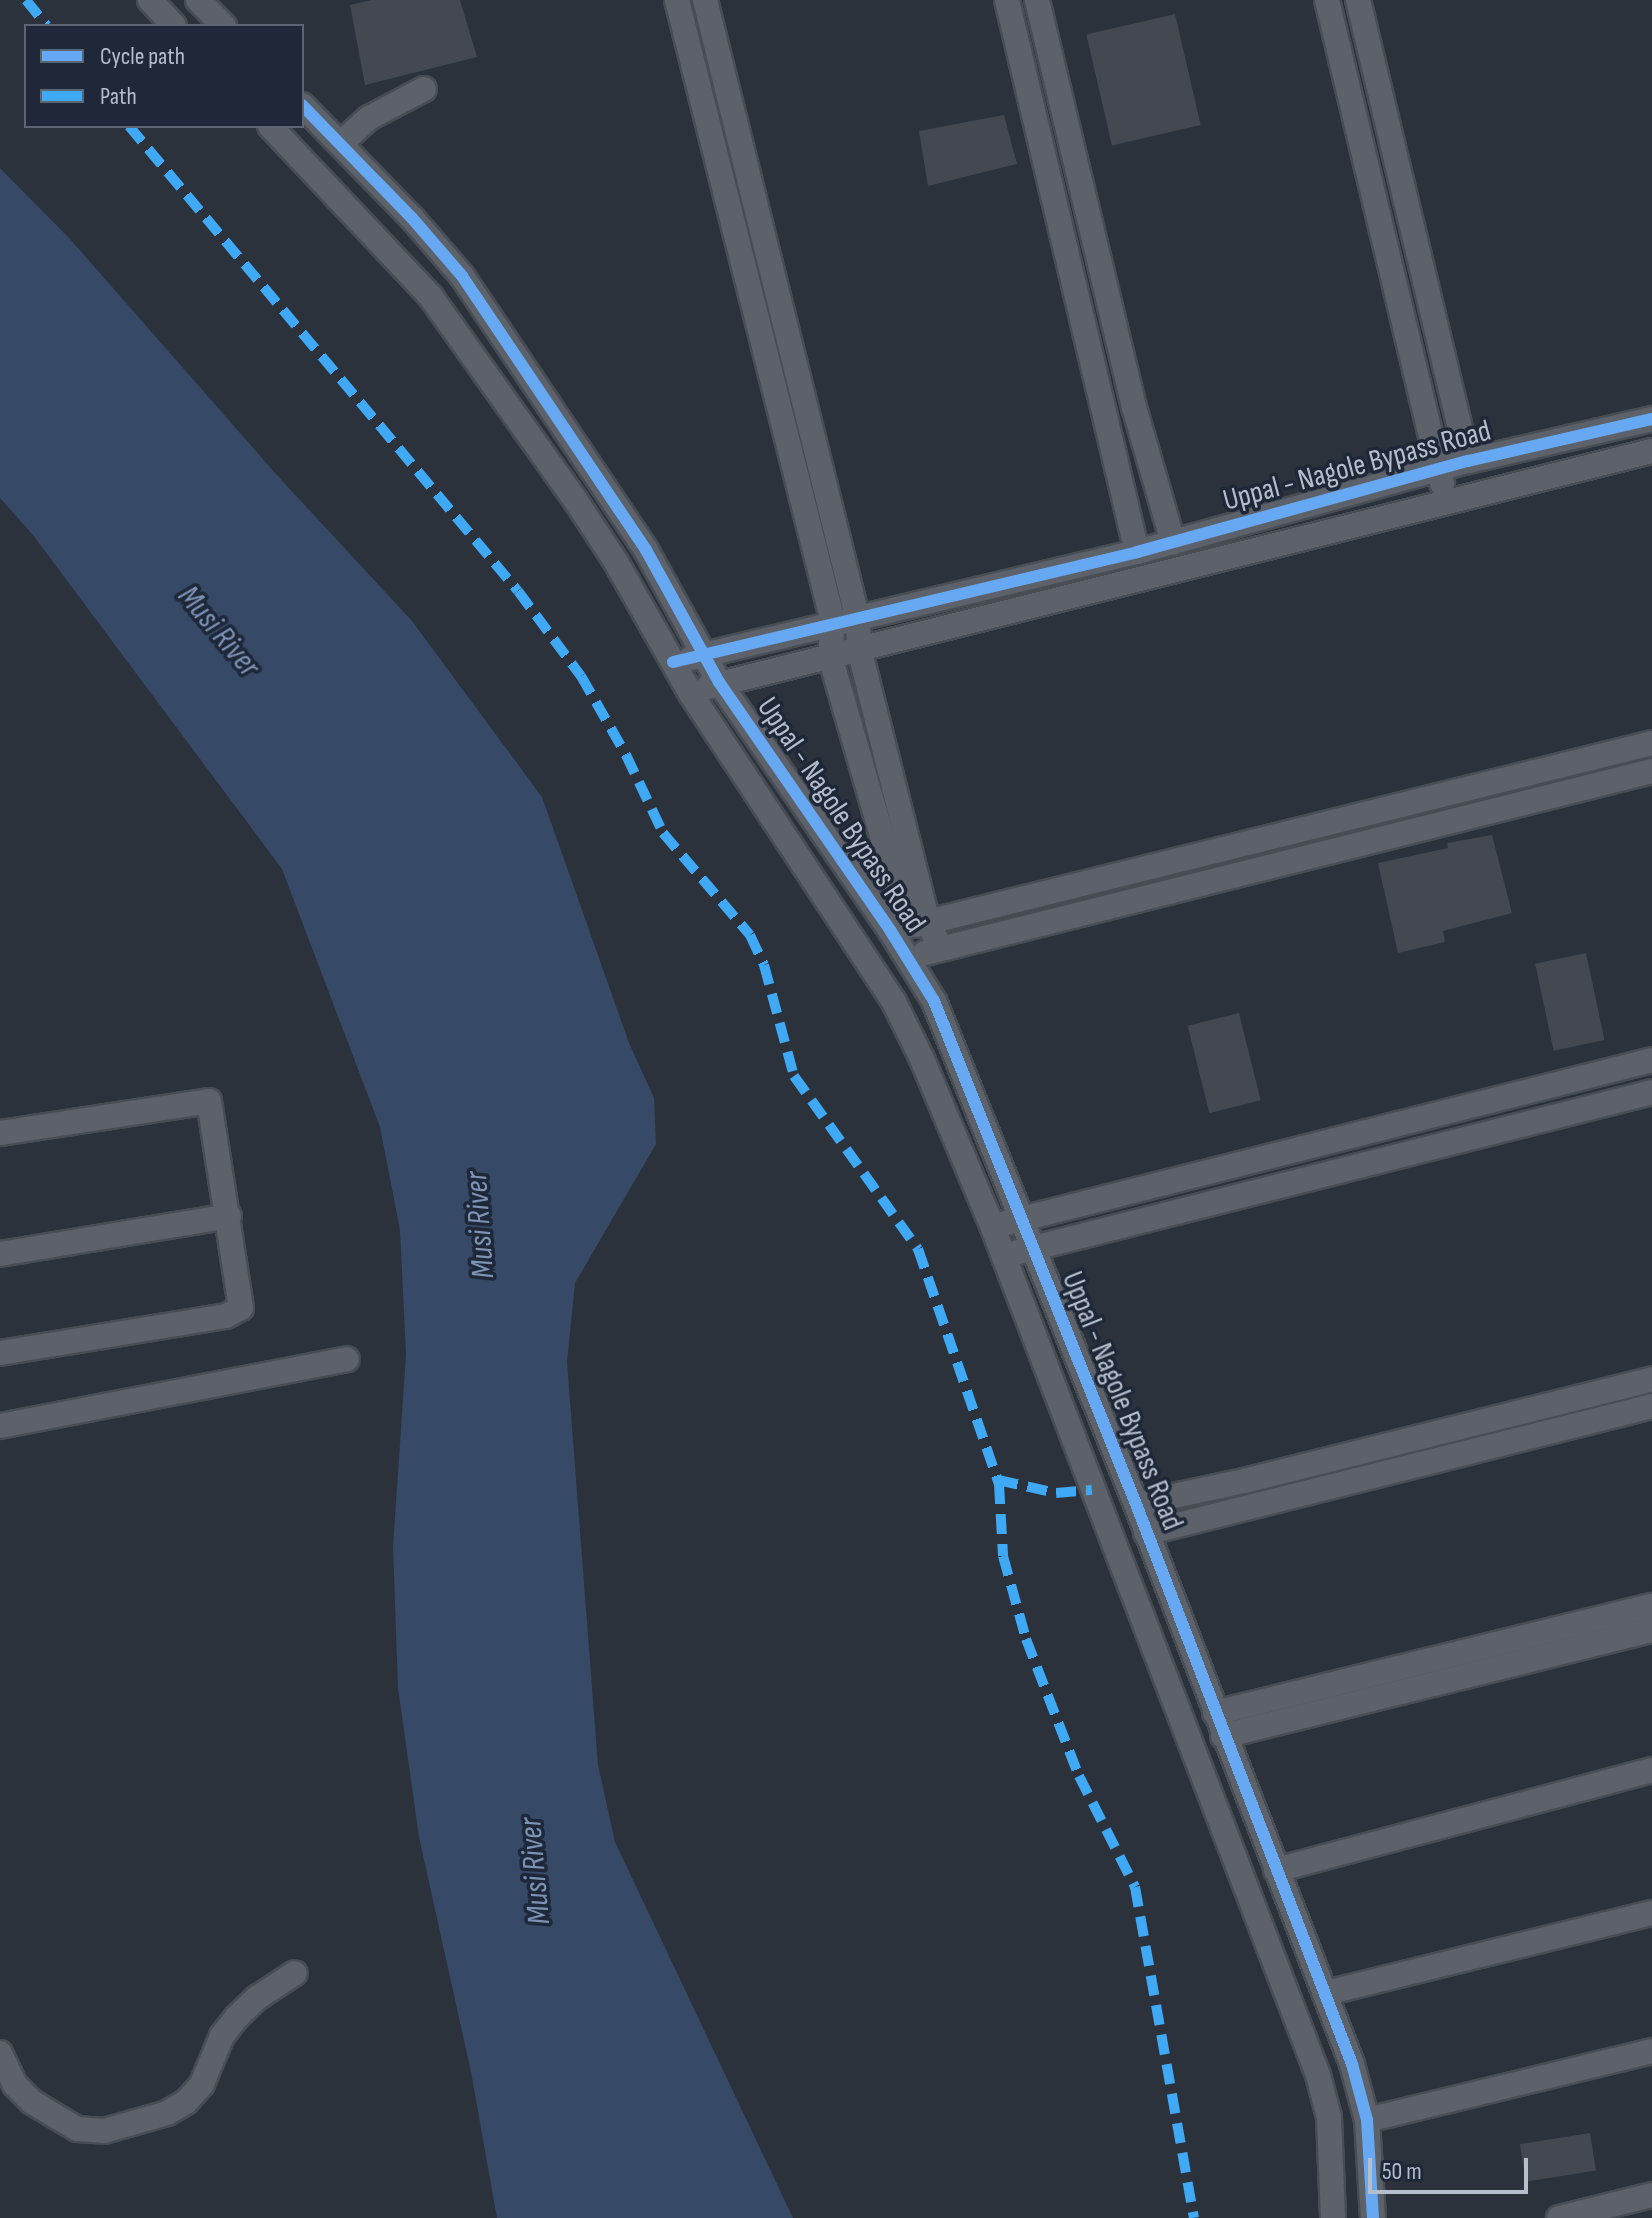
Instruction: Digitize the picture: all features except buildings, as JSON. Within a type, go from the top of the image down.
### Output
[{"type":"street","points":[[150,0],[172,24]]},
{"type":"street","points":[[198,0],[222,24]]},
{"type":"street","points":[[677,0],[833,622],[830,656],[908,926],[940,947]]},
{"type":"street","points":[[705,0],[858,620],[859,648],[908,926]]},
{"type":"street","points":[[1007,0],[1137,552]]},
{"type":"street","points":[[1037,0],[1134,407],[1173,542]]},
{"type":"street","points":[[1327,0],[1446,501]]},
{"type":"street","points":[[1358,0],[1468,461]]},
{"type":"street","points":[[340,144],[369,118],[424,89]]},
{"type":"street","name":"Uppal - Nagole Bypass Road","points":[[304,107],[412,218],[462,276],[646,550],[719,682],[908,926],[909,960],[934,1001],[1136,1504],[1223,1736],[1326,1993],[1364,2099],[1373,2218]]},
{"type":"street","name":"Uppal - Nagole Bypass Road","points":[[272,128],[382,241],[431,297],[576,501],[691,694],[873,970],[922,1059],[993,1228],[1318,2075],[1329,2117],[1333,2218]]},
{"type":"street","name":"Uppal - Nagole Bypass Road","points":[[673,662],[1137,552],[1468,461],[1652,419]]},
{"type":"street","name":"Uppal - Nagole Bypass Road","points":[[691,694],[719,682],[1652,451]]},
{"type":"street","points":[[908,926],[1652,743]]},
{"type":"street","points":[[873,970],[940,947],[1652,771]]},
{"type":"street","points":[[965,941],[999,905]]},
{"type":"street","points":[[993,1228],[1652,1060]]},
{"type":"street","points":[[1002,1257],[1652,1092]]},
{"type":"street","points":[[0,1133],[209,1101],[241,1308],[226,1316],[0,1353]]},
{"type":"street","points":[[0,1254],[229,1216]]},
{"type":"street","points":[[0,1426],[347,1359]]},
{"type":"street","points":[[1136,1504],[1652,1379]]},
{"type":"street","points":[[1146,1533],[1652,1406]]},
{"type":"street","points":[[1215,1713],[1652,1606]]},
{"type":"street","points":[[1223,1736],[1652,1630]]},
{"type":"street","points":[[1276,1870],[1652,1770]]},
{"type":"street","points":[[1326,1993],[1652,1913]]},
{"type":"street","points":[[0,2053],[15,2085],[32,2102],[77,2129],[104,2131],[167,2113],[186,2102],[202,2084],[222,2036],[237,2017],[257,1998],[295,1973]]},
{"type":"street","points":[[1367,2120],[1652,2051]]},
{"type":"street","points":[[1559,2218],[1652,2195]]},
{"type":"water","name":"Musi River","points":[[0,168],[70,239],[275,473],[412,621],[542,797],[629,1043],[654,1098],[656,1144],[575,1283],[567,1362],[598,1765],[615,1842],[793,2218],[497,2218],[471,2072],[419,1837],[398,1688],[393,1547],[406,1354],[400,1230],[380,1127],[282,869],[33,535],[0,498]]},
{"type":"marked path","points":[[26,0],[45,24]]},
{"type":"marked path","points":[[131,128],[518,591],[581,676],[626,755],[663,833],[750,935],[764,965],[794,1076],[918,1249],[999,1484],[1003,1556],[1026,1639],[1079,1776],[1135,1887],[1194,2218]]},
{"type":"marked path","points":[[998,1480],[1056,1493],[1092,1490]]},
{"type":"cycle path","points":[[304,107],[412,218],[462,276],[646,550],[719,682],[890,930],[934,1001],[1136,1504],[1352,2064],[1367,2120],[1373,2218]]},
{"type":"cycle path","points":[[673,662],[1137,552],[1468,461],[1652,419]]}]
